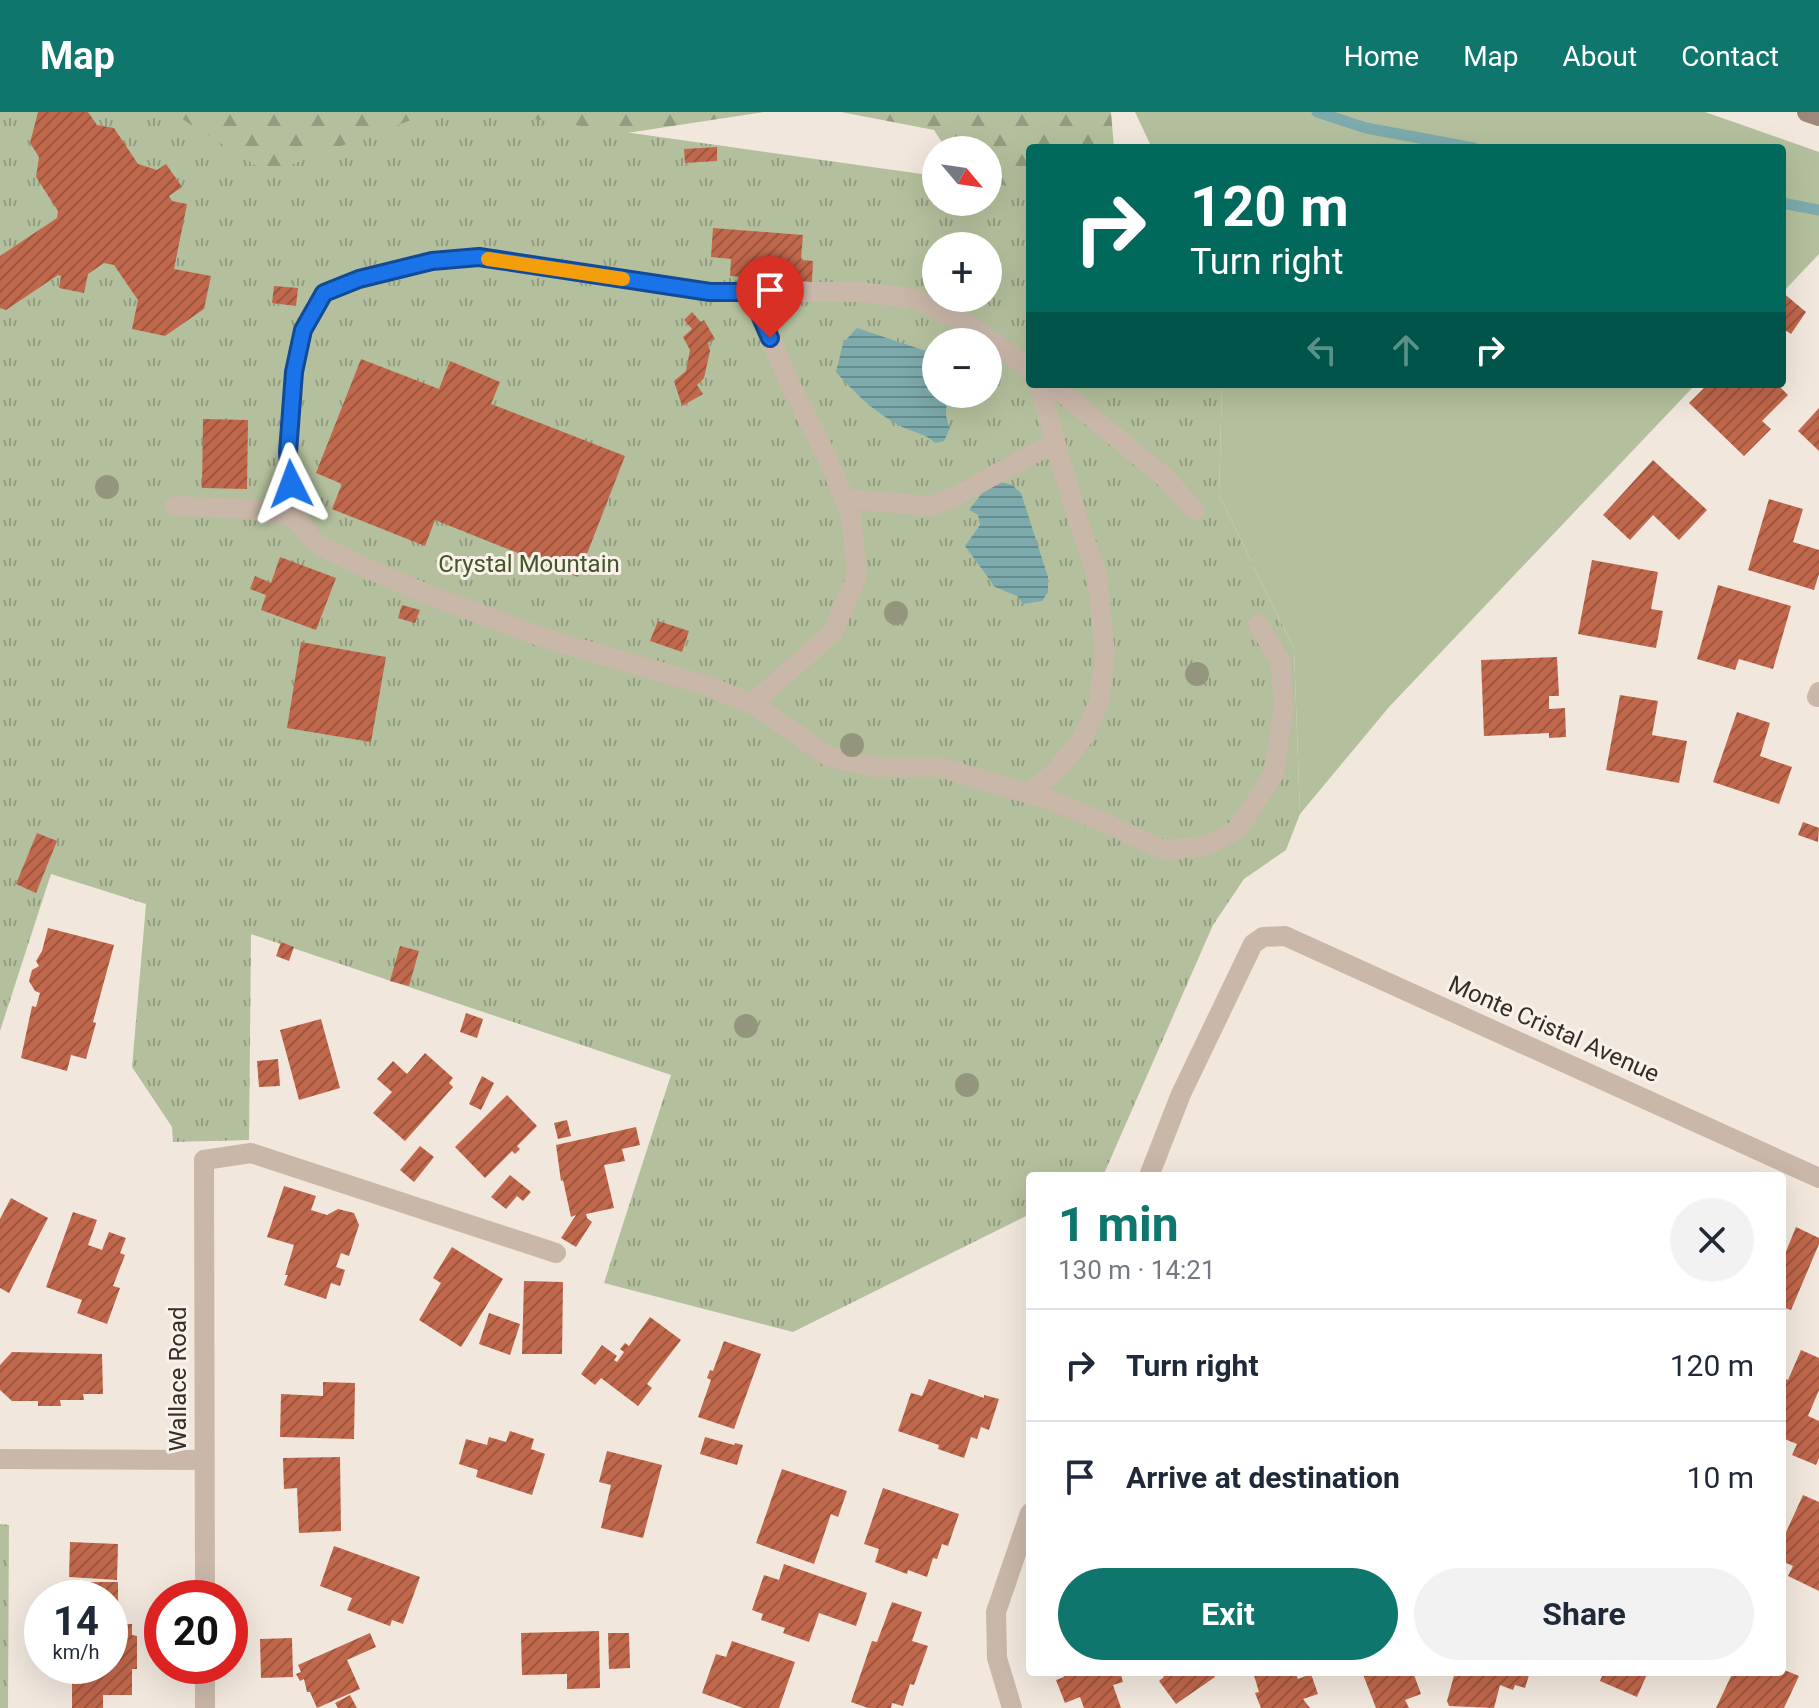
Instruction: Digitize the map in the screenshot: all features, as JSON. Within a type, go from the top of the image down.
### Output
[{"type":"street","points":[[1807,112],[1819,116]]},
{"type":"street","points":[[1026,366],[968,324],[912,298],[859,292],[710,292],[479,257],[432,261],[359,279],[324,293],[303,330],[294,372],[288,452],[293,516],[316,543],[426,594],[547,639],[709,686],[752,704],[829,757],[875,767],[939,767],[1029,794],[1101,821],[1163,850],[1206,846],[1238,829],[1274,774],[1284,704],[1280,661],[1258,624]]},
{"type":"street","points":[[750,292],[845,499],[851,515],[857,576],[833,632],[752,704]]},
{"type":"street","points":[[1029,794],[1056,771],[1082,739],[1099,702],[1105,653],[1097,575],[1076,515],[1040,388]]},
{"type":"street","points":[[1057,388],[1163,476],[1195,510]]},
{"type":"street","points":[[845,499],[932,506],[1055,442]]},
{"type":"street","points":[[175,506],[247,509],[293,516]]},
{"type":"street","name":"Monte Cristal Avenue","points":[[1151,1172],[1181,1094],[1253,944],[1263,937],[1285,936],[1810,1174]]},
{"type":"street","name":"Wallace Road","points":[[205,1580],[204,1160],[251,1153],[556,1253]]},
{"type":"street","points":[[0,1459],[204,1460]]},
{"type":"street","points":[[1012,1708],[997,1658],[996,1612],[1026,1525]]},
{"type":"street","points":[[205,1684],[205,1708]]},
{"type":"green space","name":"Crystal Mountain","points":[[0,112],[171,112],[268,173],[433,112],[483,112],[922,174],[922,216],[1002,216],[1002,185],[1026,188],[1026,388],[1222,388],[1219,495],[1294,649],[1300,814],[1286,850],[1244,879],[1213,925],[1105,1172],[1026,1172],[1026,1216],[793,1332],[604,1283],[671,1075],[251,934],[249,1140],[173,1142],[172,1127],[132,1067],[146,904],[51,874],[0,1031]]},
{"type":"green space","points":[[153,112],[764,112],[555,144],[333,245]]},
{"type":"green space","points":[[841,112],[1111,112],[1114,144],[1026,144],[1026,264],[997,216],[1002,216],[1002,136],[938,136],[934,130]]},
{"type":"green space","points":[[1135,112],[1705,112],[1819,152],[1819,254],[1786,289],[1786,144],[1150,144]]},
{"type":"green space","points":[[1222,388],[1692,388],[1389,707],[1300,814],[1294,649],[1219,495]]},
{"type":"green space","points":[[0,1524],[9,1525],[8,1708],[0,1708]]},
{"type":"water","points":[[857,328],[922,350],[922,408],[947,408],[950,428],[944,441],[935,443],[900,426],[864,400],[836,372],[843,343]]},
{"type":"water","points":[[1001,482],[1012,485],[1021,493],[1048,577],[1048,592],[1042,601],[1023,604],[1017,596],[995,587],[965,546],[980,525],[978,515],[969,510],[986,488]]},
{"type":"building","points":[[38,112],[88,112],[97,125],[114,128],[138,164],[157,170],[166,164],[182,187],[169,196],[172,201],[187,204],[174,269],[211,276],[204,309],[165,336],[132,329],[138,300],[114,265],[104,263],[88,274],[84,293],[59,288],[61,276],[58,275],[6,310],[0,308],[0,256],[57,218],[58,211],[36,177],[39,157],[30,143]]},
{"type":"building","points":[[717,147],[717,161],[685,163],[684,149]]},
{"type":"building","points":[[713,228],[803,235],[801,260],[813,261],[812,282],[730,276],[731,259],[711,257]]},
{"type":"building","points":[[274,286],[298,288],[296,306],[272,303]]},
{"type":"building","points":[[1786,295],[1806,312],[1791,334],[1786,331]]},
{"type":"building","points":[[692,312],[701,322],[704,320],[715,339],[708,343],[710,351],[704,378],[697,385],[703,394],[682,406],[674,381],[686,371],[690,350],[683,337],[692,329],[684,320]]},
{"type":"building","points":[[361,359],[439,389],[450,361],[500,382],[491,404],[625,456],[578,577],[435,520],[425,546],[332,509],[342,484],[316,473]]},
{"type":"building","points":[[1704,388],[1781,388],[1788,395],[1762,421],[1771,429],[1744,456],[1689,403]]},
{"type":"building","points":[[1819,408],[1819,451],[1798,431]]},
{"type":"building","points":[[203,419],[248,420],[247,489],[202,488]]},
{"type":"building","points":[[1653,460],[1707,510],[1679,540],[1653,515],[1630,540],[1603,515]]},
{"type":"building","points":[[1769,499],[1803,509],[1793,542],[1819,550],[1819,574],[1814,590],[1748,570]]},
{"type":"building","points":[[280,557],[336,578],[316,630],[261,610],[266,595],[250,589],[255,576],[271,583]]},
{"type":"building","points":[[1592,560],[1658,572],[1651,609],[1663,611],[1656,648],[1578,634]]},
{"type":"building","points":[[1718,585],[1791,606],[1773,669],[1739,659],[1735,670],[1697,659]]},
{"type":"building","points":[[402,605],[420,610],[415,623],[398,618]]},
{"type":"building","points":[[658,621],[689,631],[682,652],[650,641]]},
{"type":"building","points":[[301,642],[386,657],[371,742],[287,728]]},
{"type":"building","points":[[1557,657],[1559,696],[1549,696],[1549,709],[1565,708],[1566,737],[1549,738],[1549,733],[1484,736],[1481,660]]},
{"type":"building","points":[[1620,695],[1658,701],[1652,735],[1687,741],[1679,783],[1606,770]]},
{"type":"building","points":[[1737,712],[1770,723],[1760,756],[1792,767],[1779,804],[1713,782]]},
{"type":"building","points":[[1803,822],[1819,828],[1818,842],[1798,835]]},
{"type":"building","points":[[37,833],[57,841],[36,893],[16,884]]},
{"type":"building","points":[[48,928],[114,945],[86,1059],[71,1055],[67,1071],[21,1058],[32,1006],[36,1007],[40,993],[29,981],[32,970],[39,966],[36,961]]},
{"type":"building","points":[[281,942],[294,947],[289,961],[276,956]]},
{"type":"building","points":[[400,946],[419,951],[409,986],[390,981]]},
{"type":"building","points":[[466,1013],[483,1019],[477,1038],[460,1032]]},
{"type":"building","points":[[321,1019],[340,1088],[299,1100],[280,1030]]},
{"type":"building","points":[[425,1053],[453,1078],[449,1083],[453,1087],[405,1141],[373,1113],[392,1092],[377,1079],[393,1061],[407,1074]]},
{"type":"building","points":[[278,1059],[280,1086],[259,1087],[257,1061]]},
{"type":"building","points":[[482,1076],[494,1083],[481,1110],[469,1104]]},
{"type":"building","points":[[507,1095],[537,1126],[517,1146],[520,1149],[515,1154],[512,1151],[485,1178],[455,1147]]},
{"type":"building","points":[[567,1120],[571,1136],[558,1139],[554,1123]]},
{"type":"building","points":[[636,1127],[640,1145],[622,1149],[625,1161],[604,1165],[614,1208],[586,1214],[592,1222],[576,1247],[561,1238],[576,1215],[571,1217],[561,1181],[556,1145]]},
{"type":"building","points":[[420,1146],[434,1157],[414,1182],[400,1170]]},
{"type":"building","points":[[510,1175],[531,1192],[523,1201],[517,1196],[506,1209],[491,1197]]},
{"type":"building","points":[[284,1186],[316,1196],[311,1210],[327,1215],[338,1209],[354,1213],[359,1225],[349,1256],[341,1253],[336,1267],[345,1270],[340,1286],[331,1283],[326,1299],[284,1285],[294,1245],[267,1237]]},
{"type":"building","points":[[11,1198],[48,1218],[9,1293],[0,1288],[0,1219]]},
{"type":"building","points":[[73,1212],[97,1220],[88,1245],[102,1250],[109,1232],[126,1238],[120,1253],[125,1255],[113,1286],[120,1288],[107,1324],[77,1313],[82,1300],[46,1287]]},
{"type":"building","points":[[1796,1227],[1819,1238],[1791,1310],[1786,1308],[1786,1251]]},
{"type":"building","points":[[452,1247],[503,1279],[461,1347],[419,1320],[441,1283],[433,1278]]},
{"type":"building","points":[[524,1281],[563,1282],[562,1354],[522,1354]]},
{"type":"building","points":[[489,1313],[520,1324],[510,1355],[479,1344]]},
{"type":"building","points":[[650,1317],[681,1340],[647,1384],[652,1388],[638,1406],[601,1378],[595,1385],[581,1374],[602,1345],[617,1356],[614,1360],[617,1362],[624,1352],[620,1349],[625,1343],[629,1346]]},
{"type":"building","points":[[724,1341],[761,1354],[734,1429],[698,1417],[711,1380],[707,1378],[710,1370],[713,1371]]},
{"type":"building","points":[[1801,1350],[1819,1358],[1819,1390],[1808,1416],[1819,1421],[1819,1458],[1816,1465],[1792,1455],[1797,1444],[1786,1440],[1788,1380]]},
{"type":"building","points":[[12,1352],[102,1354],[103,1394],[83,1394],[84,1400],[60,1400],[61,1406],[38,1406],[38,1401],[12,1401],[0,1390],[0,1365]]},
{"type":"building","points":[[929,1379],[984,1398],[984,1395],[999,1399],[989,1430],[981,1427],[977,1439],[971,1437],[964,1458],[938,1449],[939,1445],[898,1431],[911,1393],[922,1396]]},
{"type":"building","points":[[323,1382],[355,1383],[354,1439],[280,1437],[281,1394],[323,1396]]},
{"type":"building","points":[[510,1431],[534,1439],[531,1449],[545,1454],[532,1495],[476,1477],[478,1470],[459,1464],[466,1439],[487,1445],[489,1437],[506,1442]]},
{"type":"building","points":[[705,1437],[743,1445],[737,1465],[700,1454]]},
{"type":"building","points":[[607,1451],[662,1465],[643,1538],[601,1528],[611,1485],[599,1482]]},
{"type":"building","points":[[340,1457],[341,1531],[299,1533],[297,1488],[284,1489],[283,1458]]},
{"type":"building","points":[[782,1469],[847,1491],[838,1517],[831,1514],[814,1564],[756,1543]]},
{"type":"building","points":[[883,1488],[959,1514],[948,1546],[942,1544],[937,1559],[933,1558],[927,1577],[908,1570],[907,1574],[875,1562],[879,1549],[864,1544]]},
{"type":"building","points":[[1803,1495],[1819,1502],[1819,1591],[1788,1576],[1793,1566],[1786,1563],[1786,1532]]},
{"type":"building","points":[[70,1542],[118,1544],[117,1580],[69,1577]]},
{"type":"building","points":[[334,1546],[420,1577],[403,1624],[392,1620],[390,1626],[347,1610],[352,1598],[320,1586]]},
{"type":"building","points":[[784,1564],[867,1593],[856,1626],[819,1613],[809,1642],[783,1633],[785,1628],[761,1620],[763,1614],[752,1610],[764,1575],[779,1580]]},
{"type":"building","points":[[892,1602],[922,1612],[912,1641],[928,1646],[903,1706],[892,1703],[891,1708],[868,1708],[851,1702],[872,1641],[877,1642]]},
{"type":"building","points":[[128,1624],[132,1624],[132,1635],[137,1636],[137,1669],[132,1669],[132,1695],[103,1695],[103,1708],[72,1708],[72,1684],[128,1684]]},
{"type":"building","points":[[599,1631],[600,1688],[567,1689],[567,1674],[522,1675],[521,1633]]},
{"type":"building","points":[[370,1633],[376,1647],[347,1660],[360,1689],[317,1708],[310,1692],[307,1692],[304,1679],[300,1681],[296,1674],[301,1672],[298,1665]]},
{"type":"building","points":[[608,1633],[629,1633],[630,1668],[609,1669]]},
{"type":"building","points":[[292,1638],[293,1677],[261,1678],[260,1639]]},
{"type":"building","points":[[732,1641],[795,1662],[779,1708],[743,1708],[702,1693],[716,1654],[726,1657]]},
{"type":"building","points":[[1786,1671],[1799,1676],[1784,1708],[1716,1708],[1731,1676],[1786,1676]]},
{"type":"building","points":[[1121,1676],[1123,1682],[1113,1685],[1121,1708],[1084,1708],[1080,1697],[1065,1703],[1056,1680],[1064,1677]]},
{"type":"building","points":[[1254,1676],[1297,1676],[1298,1679],[1312,1676],[1318,1694],[1303,1699],[1310,1708],[1261,1708],[1255,1693],[1259,1692]]},
{"type":"building","points":[[1364,1676],[1414,1676],[1421,1694],[1405,1700],[1409,1708],[1376,1708]]},
{"type":"building","points":[[1454,1676],[1529,1676],[1525,1688],[1515,1685],[1513,1690],[1500,1685],[1494,1708],[1449,1706],[1447,1701]]},
{"type":"building","points":[[1602,1676],[1646,1676],[1637,1697],[1600,1681]]},
{"type":"building","points":[[1164,1677],[1215,1677],[1176,1704],[1159,1681]]},
{"type":"building","points":[[350,1695],[357,1708],[338,1708],[335,1703]]},
{"type":"waterway","points":[[1317,112],[1366,128],[1452,144]]},
{"type":"waterway","points":[[1786,204],[1819,210]]},
{"type":"slow traffic","points":[[488,259],[623,279]]},
{"type":"route","points":[[291,484],[288,452],[294,372],[303,330],[324,293],[359,279],[432,261],[479,257],[710,292],[750,292],[770,338]]}]
